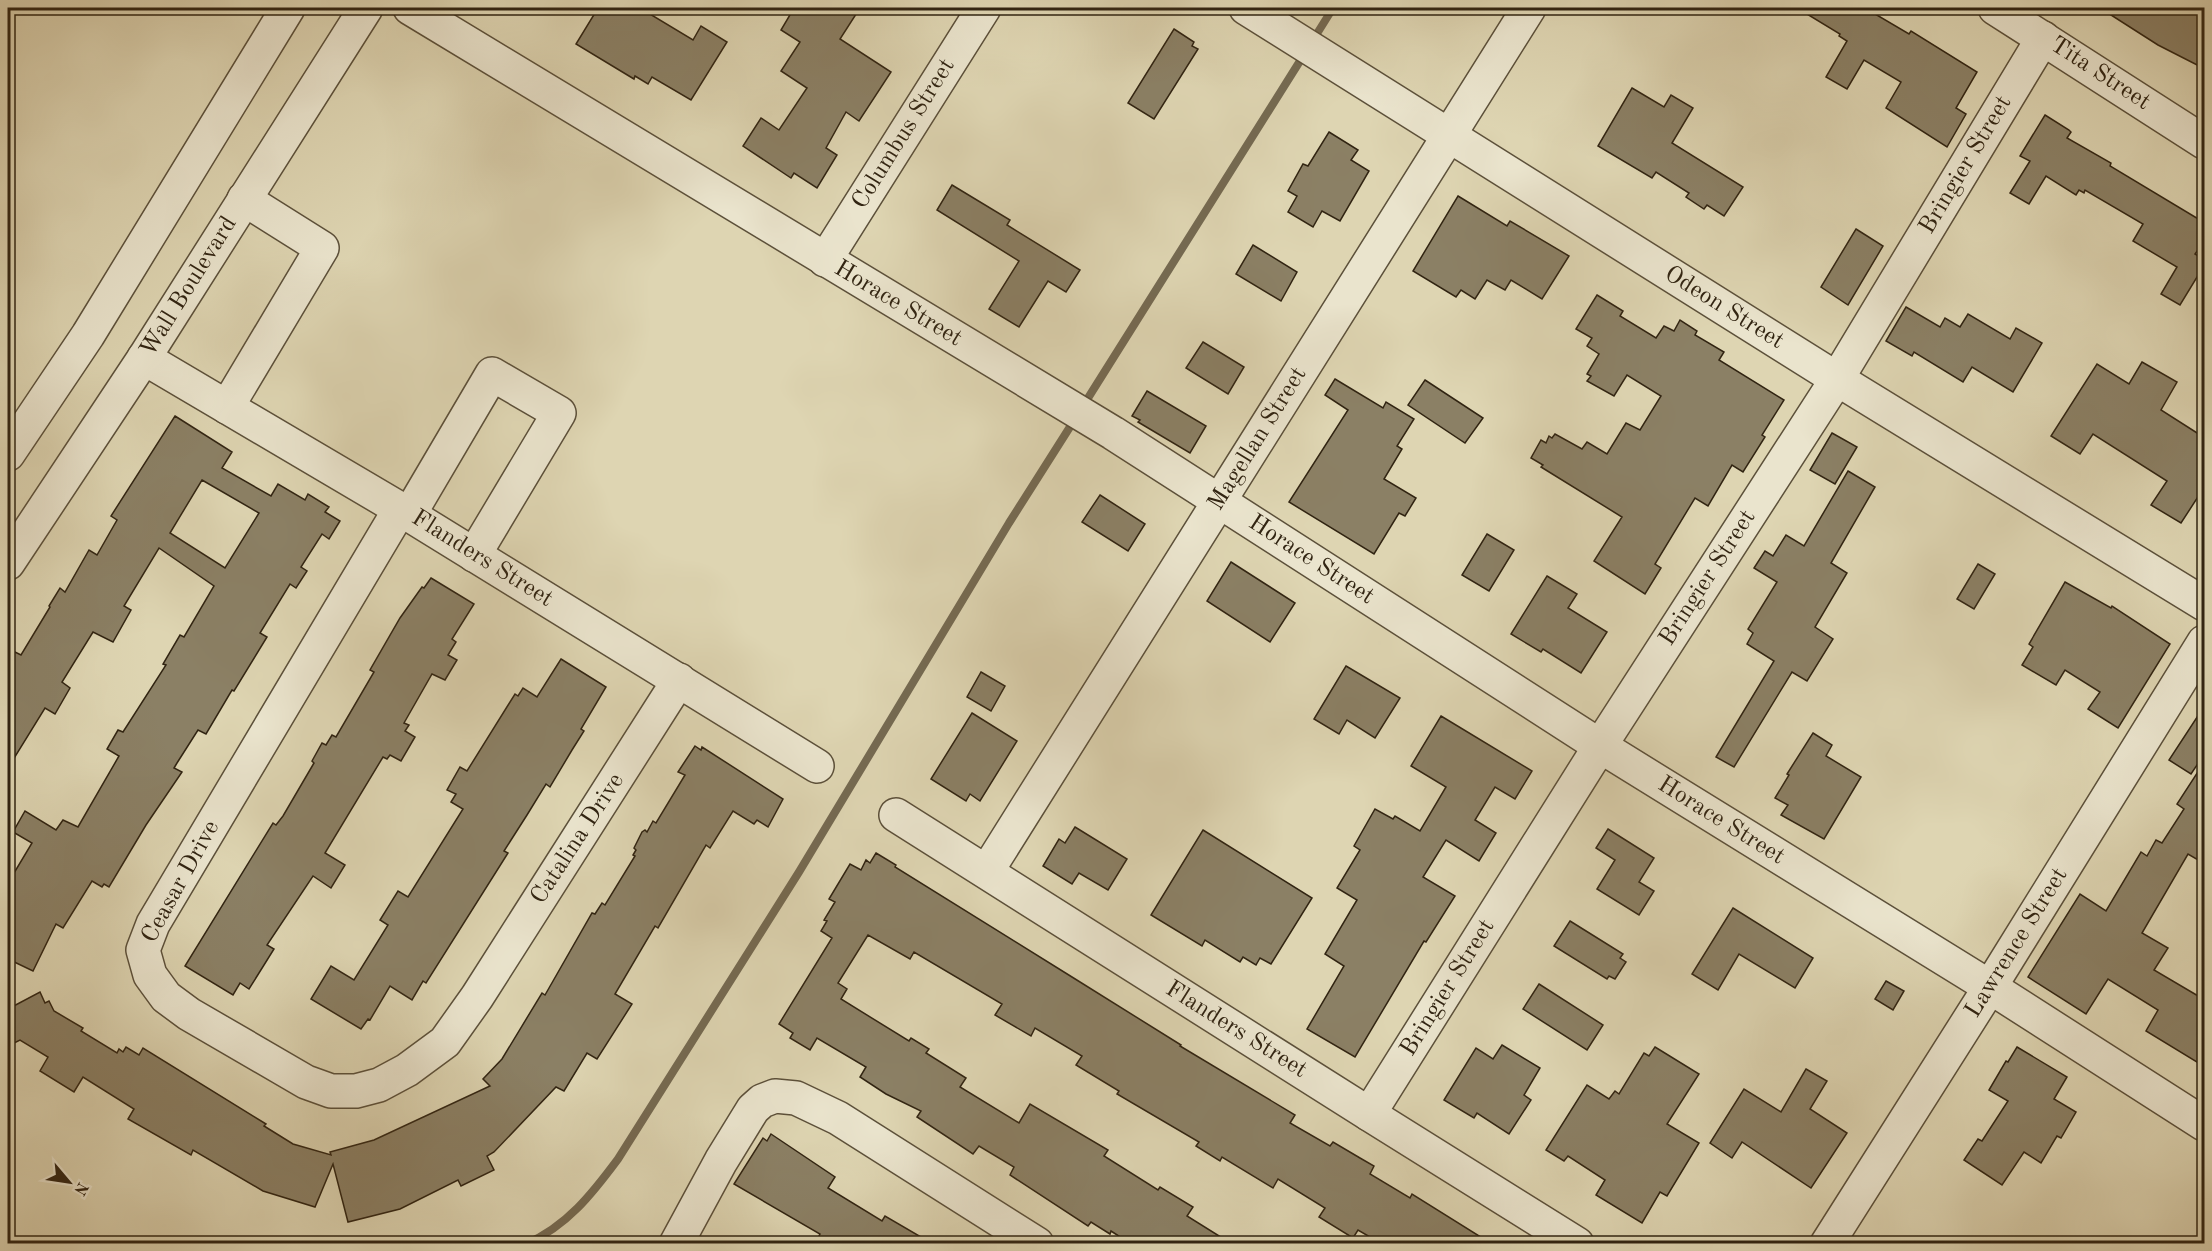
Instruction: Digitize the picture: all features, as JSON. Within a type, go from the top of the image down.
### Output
[{"type":"street","points":[[8,454],[88,335],[288,8]]},
{"type":"street","name":"Wall Boulevard","points":[[8,563],[144,358],[366,8]]},
{"type":"street","name":"Horace Street","points":[[410,8],[1113,433],[1600,746],[1990,987],[2205,1124]]},
{"type":"street","name":"Columbus Street","points":[[825,260],[984,8]]},
{"type":"street","name":"Odeon Street","points":[[1246,8],[1837,379],[2205,604]]},
{"type":"street","name":"Magellan Street","points":[[987,871],[1529,8]]},
{"type":"street","name":"Tita Street","points":[[1995,8],[2205,141]]},
{"type":"street","name":"Bringier Street","points":[[1369,1114],[1600,746],[1837,379],[2043,38]]},
{"type":"street","points":[[227,407],[322,248],[244,199]]},
{"type":"street","name":"Flanders Street","points":[[144,358],[404,512],[817,766]]},
{"type":"street","name":"Ceasar Drive","points":[[474,555],[559,413],[492,374],[404,512],[153,924],[143,950],[150,975],[166,997],[306,1082],[331,1091],[356,1090],[379,1085],[407,1070],[446,1041],[477,997]]},
{"type":"street","name":"Lawrence Street","points":[[1827,1244],[2205,642]]},
{"type":"street","name":"Catalina Drive","points":[[477,997],[679,680]]},
{"type":"street","name":"Flanders Street","points":[[896,815],[1577,1244]]},
{"type":"street","points":[[676,1244],[753,1108],[762,1101],[775,1096],[796,1098],[838,1118],[1037,1244]]},
{"type":"building","points":[[598,8],[640,8],[693,40],[701,26],[727,42],[691,100],[652,77],[648,84],[635,76],[634,79],[576,44]]},
{"type":"building","points":[[794,8],[860,8],[840,39],[891,72],[859,121],[846,112],[826,148],[837,155],[817,188],[794,173],[791,178],[743,146],[761,118],[779,130],[807,88],[781,71],[800,42],[781,30]]},
{"type":"building","points":[[1797,8],[1865,8],[1909,34],[1911,31],[1977,72],[1956,108],[1966,114],[1947,147],[1886,108],[1901,82],[1864,60],[1847,89],[1826,77],[1847,41],[1839,36],[1840,34]]},
{"type":"building","points":[[2100,8],[2205,8],[2205,69],[2158,45]]},
{"type":"building","points":[[1174,29],[1194,42],[1192,46],[1198,49],[1154,119],[1128,103]]},
{"type":"building","points":[[1632,88],[1664,107],[1671,95],[1693,108],[1672,143],[1743,187],[1724,216],[1707,205],[1704,209],[1686,197],[1689,193],[1656,172],[1652,178],[1598,146]]},
{"type":"building","points":[[2045,115],[2071,132],[2067,138],[2205,223],[2205,240],[2195,254],[2205,260],[2205,264],[2180,305],[2161,294],[2177,267],[2133,241],[2143,224],[2085,190],[2084,193],[2079,190],[2076,195],[2046,176],[2029,204],[2010,193],[2030,161],[2020,156]]},
{"type":"building","points":[[1329,132],[1358,150],[1351,160],[1369,171],[1340,221],[1322,211],[1313,227],[1288,212],[1297,196],[1288,191],[1303,164],[1308,166]]},
{"type":"building","points":[[952,185],[1010,220],[1007,225],[1080,270],[1066,292],[1048,281],[1019,327],[989,309],[1019,261],[937,210]]},
{"type":"building","points":[[1458,196],[1507,226],[1510,221],[1569,256],[1542,299],[1511,280],[1505,290],[1487,280],[1475,299],[1461,290],[1456,297],[1413,271]]},
{"type":"building","points":[[1856,229],[1883,246],[1848,305],[1821,287]]},
{"type":"building","points":[[1253,245],[1297,272],[1281,301],[1236,274]]},
{"type":"building","points":[[1597,295],[1623,311],[1620,316],[1656,338],[1664,326],[1674,331],[1680,320],[1697,331],[1695,335],[1724,352],[1719,360],[1784,400],[1743,472],[1732,465],[1708,506],[1695,498],[1655,564],[1661,568],[1645,594],[1594,561],[1622,517],[1541,467],[1543,465],[1531,458],[1541,440],[1546,443],[1549,436],[1552,438],[1555,434],[1582,449],[1587,442],[1607,454],[1626,423],[1640,430],[1661,396],[1627,375],[1614,396],[1587,381],[1591,376],[1587,374],[1599,354],[1587,346],[1592,338],[1576,329]]},
{"type":"building","points":[[1906,307],[1940,327],[1945,318],[1960,327],[1968,314],[2010,339],[2016,328],[2042,343],[2013,392],[1972,367],[1963,382],[1914,352],[1912,356],[1886,341]]},
{"type":"building","points":[[1203,342],[1244,367],[1228,394],[1186,368]]},
{"type":"building","points":[[2142,362],[2177,382],[2161,410],[2205,438],[2205,486],[2181,523],[2151,505],[2167,481],[2093,434],[2080,454],[2051,436],[2097,364],[2129,384]]},
{"type":"building","points":[[1335,379],[1383,408],[1386,402],[1414,419],[1397,446],[1402,449],[1384,479],[1416,498],[1405,516],[1399,513],[1374,554],[1289,502],[1348,410],[1325,395]]},
{"type":"building","points":[[1425,380],[1483,418],[1465,443],[1408,405]]},
{"type":"building","points":[[1147,391],[1206,426],[1190,453],[1138,422],[1140,420],[1132,416]]},
{"type":"building","points":[[175,416],[232,452],[222,468],[271,496],[278,484],[305,500],[308,494],[329,507],[325,512],[340,521],[329,539],[322,534],[301,567],[307,571],[296,588],[290,584],[260,633],[267,637],[206,734],[198,730],[177,763],[174,768],[182,772],[146,825],[109,887],[104,884],[102,887],[92,881],[63,928],[56,924],[33,971],[8,959],[8,883],[32,843],[13,832],[25,811],[56,830],[63,820],[78,827],[119,756],[107,749],[118,730],[123,732],[166,665],[163,664],[180,635],[184,637],[214,586],[159,548],[124,606],[131,610],[113,642],[93,632],[62,682],[70,688],[55,714],[45,708],[8,768],[8,662],[15,652],[21,655],[60,588],[65,592],[89,550],[97,555],[117,520],[111,516]],"holes":[[[202,480],[259,513],[225,568],[170,533]]]},
{"type":"building","points":[[1832,433],[1857,447],[1835,484],[1810,470]]},
{"type":"building","points":[[1848,471],[1875,487],[1831,563],[1847,573],[1815,627],[1833,639],[1807,681],[1792,672],[1734,767],[1716,757],[1774,661],[1747,644],[1753,633],[1748,629],[1777,582],[1754,568],[1765,551],[1773,556],[1786,535],[1804,546]]},
{"type":"building","points":[[1100,495],[1145,524],[1128,551],[1082,522]]},
{"type":"building","points":[[1487,534],[1514,550],[1489,591],[1462,575]]},
{"type":"building","points":[[1231,562],[1295,603],[1270,642],[1207,601]]},
{"type":"building","points":[[1978,564],[1995,574],[1974,609],[1957,599]]},
{"type":"building","points":[[1547,576],[1577,594],[1568,608],[1607,632],[1581,673],[1543,649],[1541,652],[1511,634]]},
{"type":"building","points":[[431,578],[474,604],[452,639],[456,642],[448,655],[457,660],[445,680],[432,674],[404,723],[409,725],[405,731],[415,737],[401,761],[390,755],[387,759],[383,757],[325,853],[345,865],[331,888],[313,876],[267,945],[274,949],[249,989],[240,983],[233,995],[185,966],[273,823],[276,825],[283,816],[314,763],[312,761],[322,743],[326,745],[332,735],[336,737],[374,672],[370,670],[400,618]]},
{"type":"building","points":[[2065,582],[2111,608],[2112,606],[2170,644],[2118,728],[2088,709],[2100,692],[2065,670],[2056,685],[2022,665],[2033,647],[2029,644]]},
{"type":"building","points":[[561,659],[606,687],[581,729],[584,731],[550,787],[546,784],[504,851],[508,853],[426,983],[423,981],[412,1000],[390,986],[370,1020],[368,1019],[361,1029],[311,999],[331,966],[354,980],[388,925],[380,920],[398,891],[408,897],[463,809],[451,802],[456,794],[447,790],[460,767],[467,771],[515,694],[518,696],[523,688],[537,697]]},
{"type":"building","points":[[1346,666],[1400,698],[1375,738],[1347,720],[1339,734],[1314,719]]},
{"type":"building","points":[[981,672],[1005,686],[991,711],[967,697]]},
{"type":"building","points":[[2205,705],[2205,753],[2191,774],[2169,760]]},
{"type":"building","points":[[972,713],[1017,741],[980,801],[970,794],[966,801],[931,779]]},
{"type":"building","points":[[1441,716],[1532,771],[1515,799],[1495,787],[1475,820],[1496,833],[1479,861],[1446,840],[1423,877],[1455,896],[1426,942],[1424,941],[1355,1057],[1307,1029],[1344,966],[1325,954],[1357,900],[1337,888],[1360,850],[1354,846],[1375,809],[1393,819],[1395,816],[1420,831],[1446,787],[1411,766]]},
{"type":"building","points":[[1813,733],[1832,745],[1826,756],[1861,777],[1824,839],[1781,815],[1788,805],[1775,798]]},
{"type":"building","points":[[695,746],[701,750],[702,747],[783,799],[768,827],[757,820],[754,824],[733,811],[710,848],[706,845],[658,928],[655,926],[615,994],[632,1004],[597,1059],[587,1053],[564,1091],[556,1087],[494,1152],[487,1156],[494,1170],[461,1186],[458,1180],[400,1209],[348,1222],[333,1164],[315,1207],[263,1191],[193,1150],[191,1155],[128,1119],[134,1109],[83,1077],[74,1092],[40,1071],[48,1057],[20,1040],[8,1046],[8,1009],[40,992],[45,1003],[49,1001],[54,1011],[83,1028],[81,1031],[117,1053],[119,1049],[123,1052],[126,1047],[139,1055],[143,1048],[266,1124],[264,1126],[293,1144],[331,1155],[330,1152],[374,1140],[490,1086],[483,1079],[502,1059],[542,993],[545,995],[592,913],[595,914],[602,903],[605,905],[635,856],[633,855],[636,850],[634,848],[642,832],[645,830],[647,832],[653,821],[656,823],[685,775],[678,772]]},
{"type":"building","points":[[2205,761],[2205,864],[2188,854],[2142,933],[2168,948],[2154,970],[2205,1000],[2205,1067],[2146,1031],[2158,1010],[2108,979],[2086,1014],[2028,977],[2080,894],[2106,911],[2141,852],[2147,856],[2156,840],[2162,843],[2184,809],[2177,804]]},
{"type":"building","points":[[1075,827],[1127,859],[1108,890],[1079,873],[1072,884],[1043,866],[1059,839],[1065,843]]},
{"type":"building","points":[[1608,829],[1654,858],[1639,882],[1654,891],[1639,915],[1597,889],[1615,860],[1596,848]]},
{"type":"building","points":[[1203,830],[1312,898],[1271,964],[1260,958],[1256,965],[1243,957],[1240,962],[1205,940],[1202,946],[1151,915]]},
{"type":"building","points":[[876,853],[1180,1046],[1295,1115],[1290,1123],[1330,1146],[1333,1142],[1374,1166],[1370,1174],[1410,1198],[1412,1194],[1492,1244],[1382,1244],[1358,1230],[1353,1238],[1319,1217],[1325,1208],[1278,1179],[1273,1188],[1222,1157],[1220,1161],[1196,1146],[1199,1142],[1117,1094],[1119,1091],[1076,1065],[1082,1056],[1035,1028],[1031,1036],[995,1015],[1002,1004],[914,952],[910,959],[868,935],[838,983],[847,989],[841,999],[909,1041],[911,1038],[929,1049],[926,1053],[966,1078],[960,1087],[1019,1123],[1030,1104],[1108,1150],[1104,1156],[1158,1190],[1160,1187],[1193,1207],[1187,1216],[1232,1244],[1131,1244],[1091,1222],[1088,1226],[1010,1175],[1014,1167],[979,1146],[973,1154],[917,1117],[921,1111],[886,1094],[860,1077],[866,1067],[817,1038],[810,1050],[790,1038],[793,1033],[779,1024],[832,938],[821,931],[827,921],[824,920],[835,902],[829,899],[850,864],[861,870],[866,860],[870,863]]},
{"type":"building","points":[[1733,908],[1813,958],[1795,988],[1739,954],[1718,990],[1692,974]]},
{"type":"building","points":[[1570,921],[1623,954],[1620,958],[1626,962],[1615,979],[1609,976],[1607,979],[1554,946]]},
{"type":"building","points":[[1886,981],[1904,991],[1893,1010],[1875,999]]},
{"type":"building","points":[[1539,984],[1603,1025],[1587,1050],[1523,1009]]},
{"type":"building","points":[[1502,1045],[1540,1068],[1524,1095],[1531,1100],[1509,1134],[1477,1113],[1474,1118],[1444,1100],[1476,1048],[1493,1059]]},
{"type":"building","points":[[1655,1047],[1699,1074],[1667,1124],[1699,1143],[1667,1196],[1660,1192],[1642,1223],[1596,1195],[1605,1180],[1568,1156],[1564,1161],[1546,1150],[1587,1085],[1609,1099],[1615,1091],[1619,1094],[1644,1053],[1649,1056]]},
{"type":"building","points":[[2017,1047],[2067,1077],[2054,1099],[2076,1112],[2061,1138],[2057,1136],[2041,1163],[2024,1152],[2002,1185],[1964,1160],[1978,1139],[1982,1141],[2008,1101],[1989,1090]]},
{"type":"building","points":[[1806,1069],[1827,1081],[1810,1109],[1847,1133],[1811,1188],[1742,1142],[1732,1158],[1710,1143],[1744,1089],[1781,1112]]},
{"type":"building","points":[[771,1134],[835,1177],[828,1188],[882,1221],[885,1216],[933,1244],[831,1244],[819,1236],[820,1234],[734,1184],[763,1138],[767,1141]]},
{"type":"waterway","points":[[1313,40],[1333,8]]},
{"type":"waterway","points":[[1083,406],[1305,53]]},
{"type":"waterway","points":[[526,1244],[541,1237],[578,1208],[618,1159],[799,872],[1009,523],[1075,419]]}]
